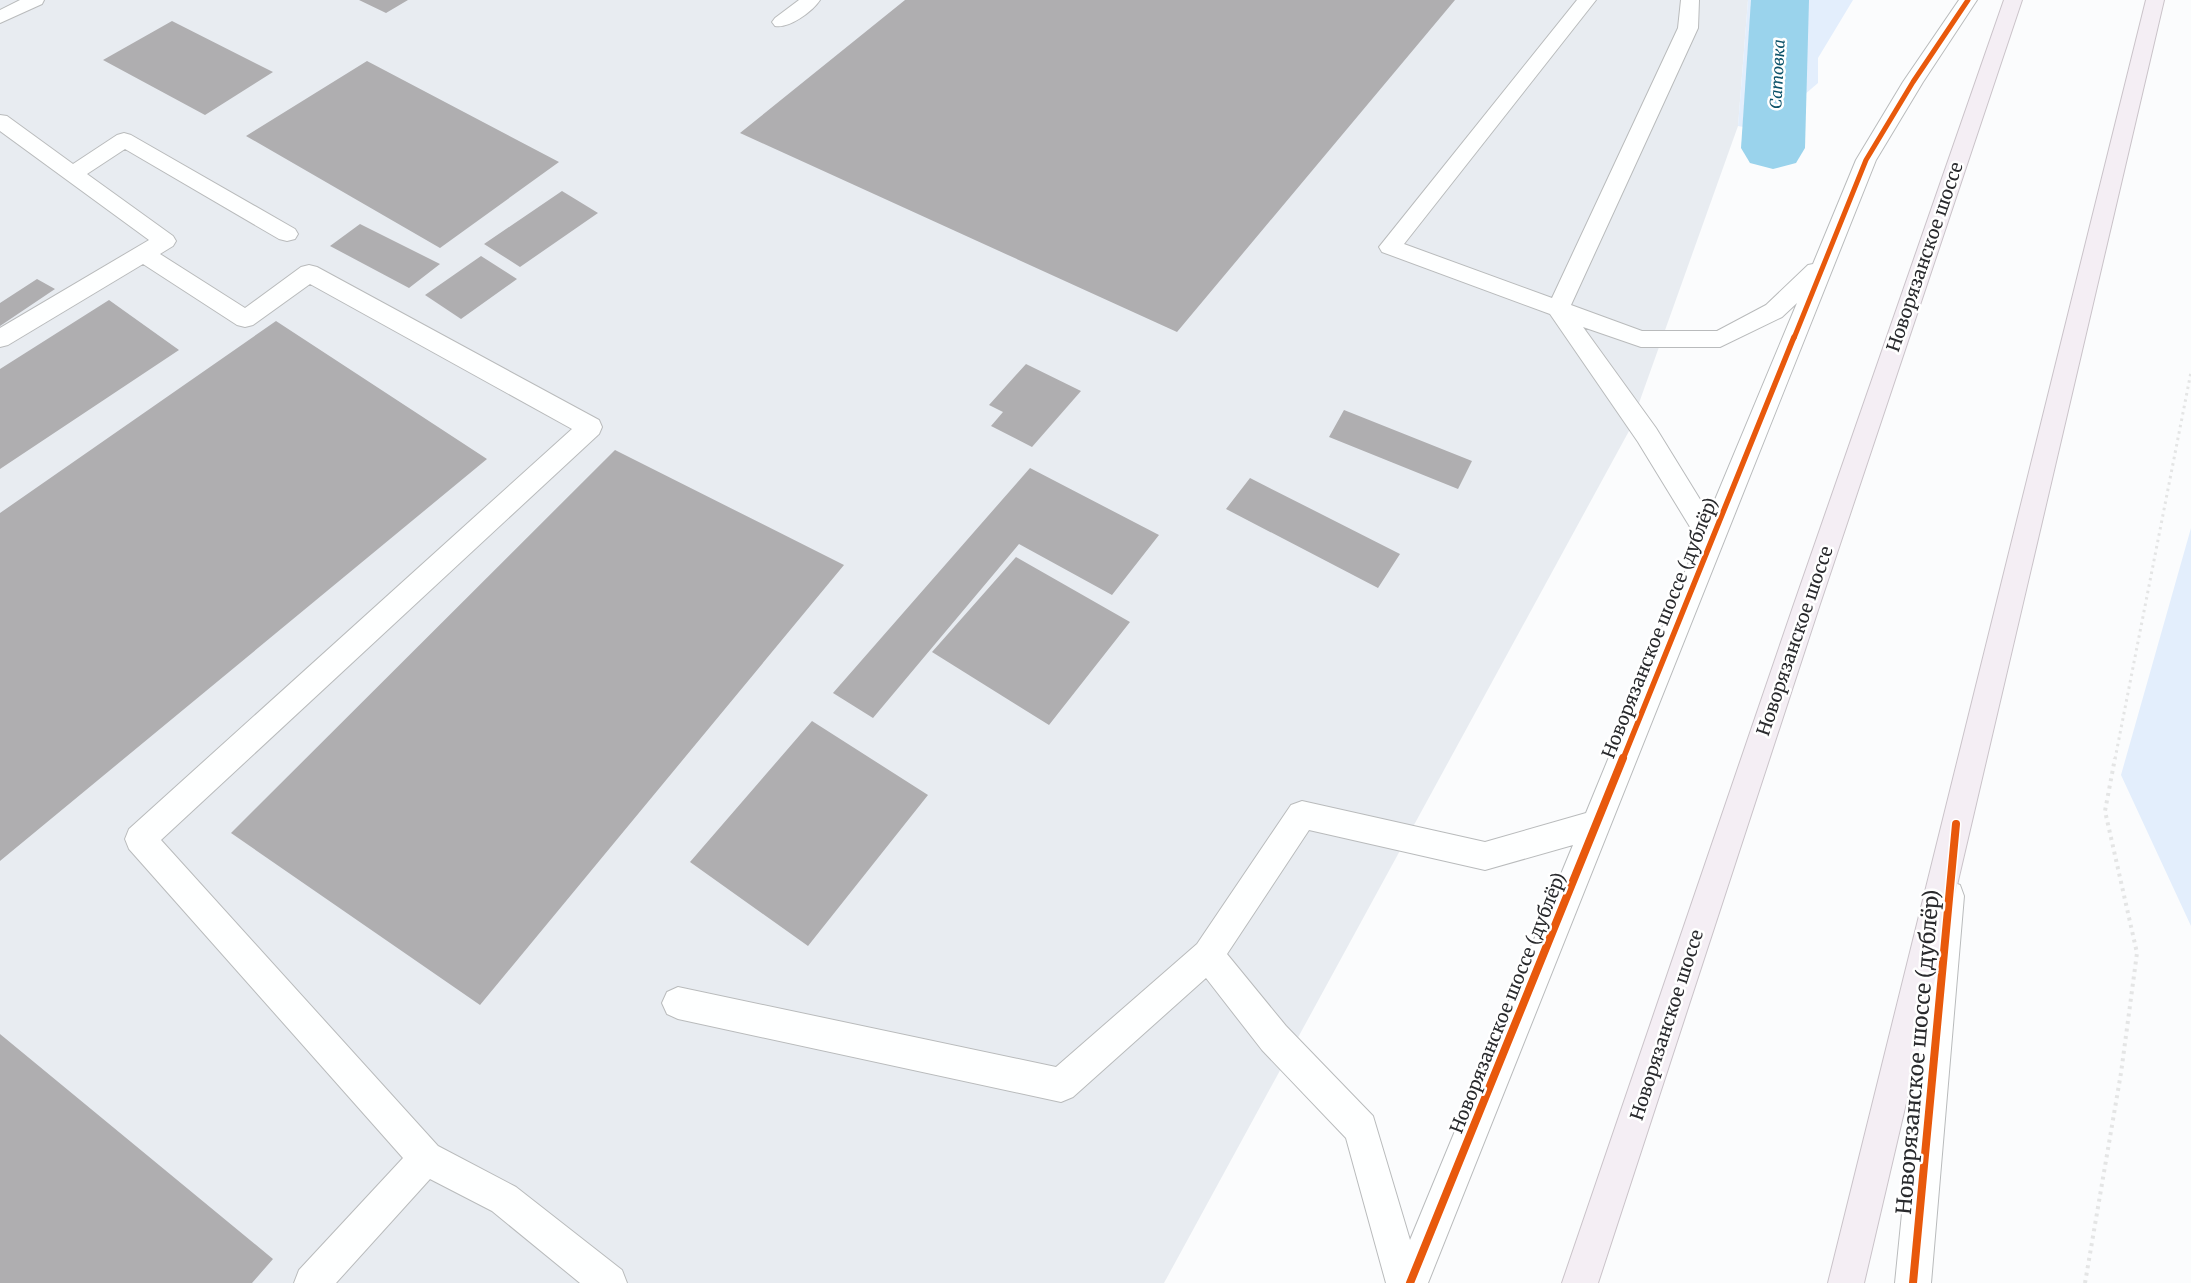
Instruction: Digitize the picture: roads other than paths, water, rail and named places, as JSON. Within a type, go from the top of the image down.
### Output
[{"type":"highway","name":"Новорязанское шоссе","points":[[1580,1283],[1807,604],[2013,0]]},
{"type":"highway","points":[[1846,1283],[2155,0]]},
{"type":"street","points":[[0,17],[35,0]]},
{"type":"street","points":[[782,22],[811,0]]},
{"type":"street","points":[[1587,0],[1390,247],[1641,339],[1720,339],[1774,311],[1822,265]]},
{"type":"street","points":[[1558,309],[1688,28],[1690,0]]},
{"type":"street","name":"Новорязанское шоссе (дублёр)","points":[[1410,1283],[1866,160],[1913,82],[1968,0]]},
{"type":"street","points":[[0,121],[165,241],[0,339]]},
{"type":"street","points":[[73,174],[124,140],[287,234]]},
{"type":"street","points":[[144,254],[245,319],[309,273],[590,427],[140,839],[426,1158],[504,1199],[609,1283]]},
{"type":"street","points":[[1558,309],[1647,435],[1712,540]]},
{"type":"street","points":[[678,1003],[1061,1085],[1208,954],[1302,815],[1485,856],[1597,824]]},
{"type":"street","name":"Новорязанское шоссе (дублёр)","points":[[1913,1283],[1956,824]]},
{"type":"street","points":[[1208,954],[1274,1038],[1361,1128],[1404,1283]]},
{"type":"street","points":[[312,1283],[426,1158]]},
{"type":"waterway","name":"Сатовка","points":[[1773,148],[1780,0]]}]
